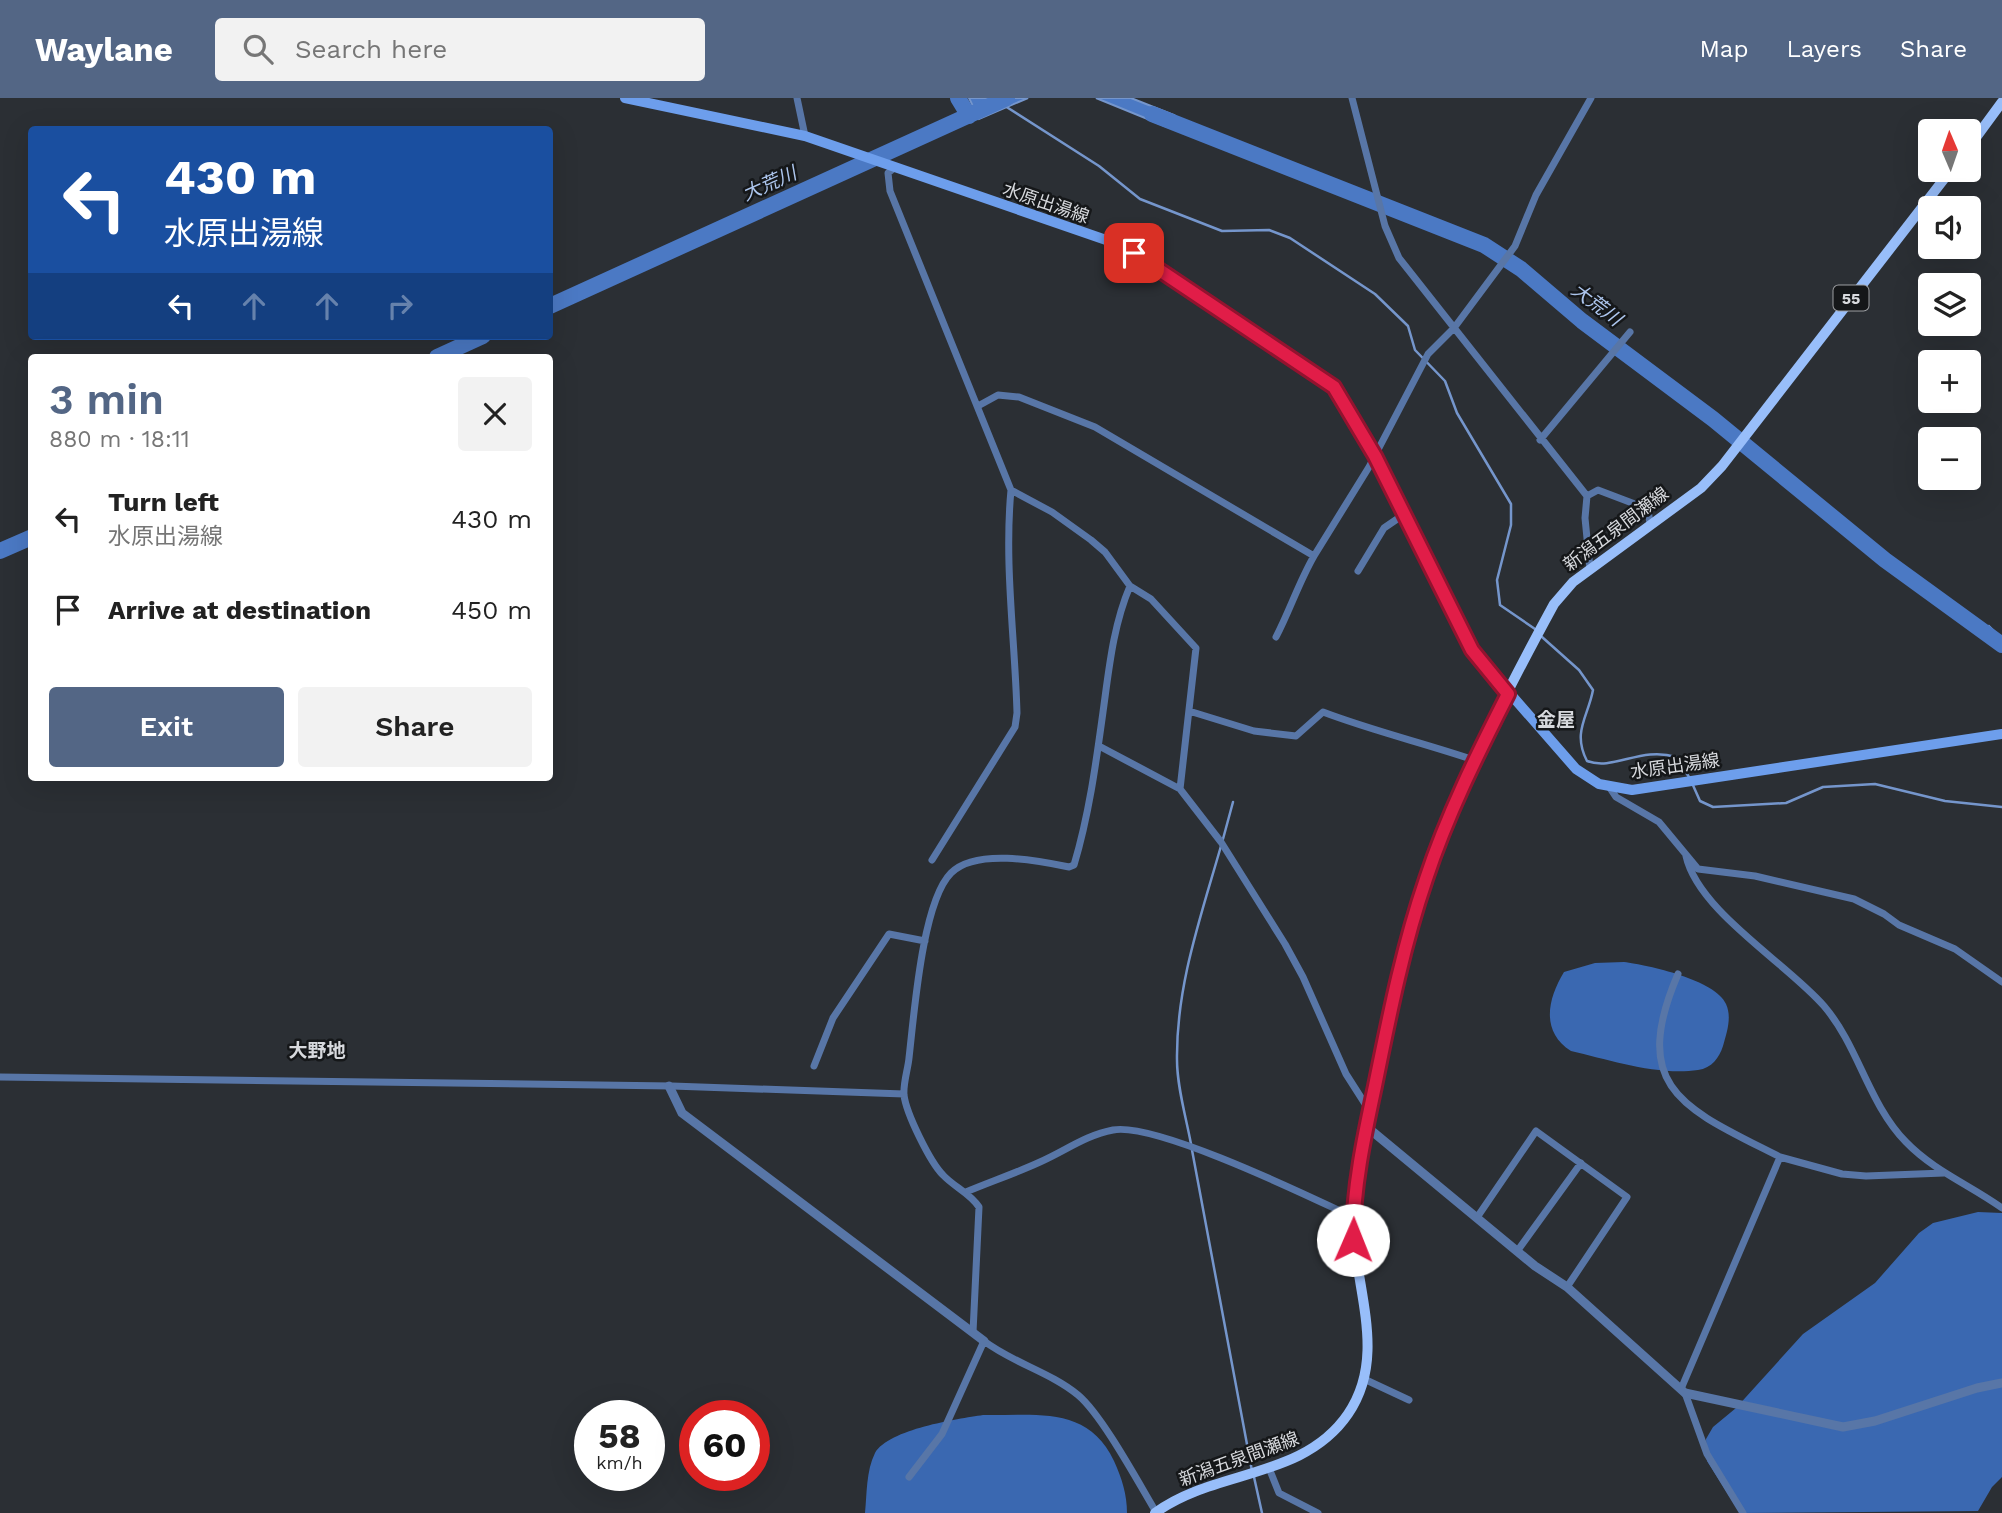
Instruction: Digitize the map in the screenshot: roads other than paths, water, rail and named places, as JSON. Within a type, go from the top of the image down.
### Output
[{"type":"main road","name":"水原出湯線","points":[[625,98],[805,136],[889,167],[1110,240],[1134,253],[1334,387],[1375,456],[1472,650],[1576,769],[1610,788],[1632,789],[1687,782],[2002,734]]},
{"type":"main road","points":[[1981,131],[2002,102]]},
{"type":"main road","name":"新潟五泉間瀬線","points":[[1155,1512],[1196,1491],[1269,1468],[1312,1450],[1341,1424],[1356,1402],[1364,1379],[1369,1342],[1353,1240],[1353,1217],[1370,1111],[1401,966],[1426,878],[1474,760],[1562,592],[1701,488],[1722,466],[1942,182]]},
{"type":"street","points":[[797,98],[805,136]]},
{"type":"street","points":[[1352,98],[1385,226],[1399,258],[1540,440],[1587,496],[1585,518],[1590,569]]},
{"type":"street","points":[[1276,637],[1289,612],[1296,587],[1375,456],[1421,366],[1500,270],[1515,246],[1536,195],[1591,98]]},
{"type":"street","points":[[889,167],[890,191],[1011,490],[1007,535],[1016,663],[1015,727],[932,860]]},
{"type":"street","points":[[1540,440],[1630,333]]},
{"type":"street","points":[[978,406],[1005,394],[1095,427],[1314,556]]},
{"type":"street","points":[[1011,490],[1052,512],[1091,540],[1105,552],[1130,586],[1151,599],[1196,648],[1180,789]]},
{"type":"street","points":[[1587,496],[1598,490],[1648,509],[1650,524]]},
{"type":"street","points":[[1358,572],[1384,528],[1403,515]]},
{"type":"street","points":[[973,1332],[979,1207],[937,1169],[911,1118],[904,1094],[925,941],[937,899],[951,872],[974,862],[992,859],[1017,859],[1069,867],[1074,865],[1099,746],[1112,649],[1120,610],[1130,586]]},
{"type":"street","points":[[1189,711],[1254,731],[1296,736],[1322,712],[1375,732],[1404,736],[1474,760]]},
{"type":"street","points":[[1099,746],[1180,789],[1223,844],[1303,977],[1346,1074],[1370,1111]]},
{"type":"street","points":[[1610,788],[1616,797],[1659,822],[1698,869],[1755,876],[1854,899],[1899,925],[1955,949],[2002,982]]},
{"type":"street","points":[[1686,856],[1690,874],[1710,898],[1760,951],[1823,1005],[1850,1046],[1864,1079],[1889,1121],[1919,1154],[1944,1173],[1955,1177],[2002,1208]]},
{"type":"street","points":[[814,1066],[833,1018],[890,934],[925,941]]},
{"type":"street","points":[[1678,974],[1666,1004],[1658,1044],[1663,1072],[1687,1103],[1737,1135],[1780,1157],[1842,1174],[1866,1176],[1944,1173]]},
{"type":"street","points":[[0,1077],[669,1086],[904,1094]]},
{"type":"street","points":[[669,1086],[682,1113],[984,1341],[1009,1359],[1033,1368],[1077,1394],[1092,1409],[1155,1512]]},
{"type":"street","points":[[1367,1127],[1478,1216],[1535,1266],[1567,1287],[1683,1391],[1707,1454],[1743,1513]]},
{"type":"street","points":[[965,1192],[1041,1162],[1083,1139],[1117,1129],[1158,1137],[1261,1174],[1353,1217]]},
{"type":"street","points":[[1478,1216],[1536,1131],[1627,1197],[1567,1287]]},
{"type":"street","points":[[1683,1391],[1780,1157]]},
{"type":"street","points":[[1518,1250],[1581,1163]]},
{"type":"street","points":[[909,1477],[942,1434],[984,1341]]},
{"type":"street","points":[[1364,1379],[1409,1400]]},
{"type":"street","points":[[1683,1391],[1843,1427],[1875,1422],[1977,1388],[2002,1384]]},
{"type":"street","points":[[1269,1468],[1279,1493],[1318,1513]]},
{"type":"waterway","points":[[958,98],[969,116]]},
{"type":"waterway","name":"大荒川","points":[[553,305],[1007,98]]},
{"type":"waterway","points":[[1005,106],[1099,166],[1140,199],[1222,231],[1269,230],[1290,238],[1375,294],[1408,326],[1415,350],[1445,381],[1457,413],[1511,504],[1511,525],[1497,580],[1500,605],[1535,629]]},
{"type":"waterway","name":"大荒川","points":[[1152,114],[1484,245],[1521,269],[1582,321],[1713,419],[1885,560],[2002,645]]},
{"type":"waterway","name":"大荒川","points":[[444,354],[474,340]]},
{"type":"waterway","name":"大荒川","points":[[0,551],[28,539]]},
{"type":"waterway","points":[[1542,637],[1579,670],[1593,690],[1581,733],[1587,761],[1607,763],[1663,754],[1676,757],[1689,777]]},
{"type":"waterway","points":[[1692,783],[1700,801],[1713,807],[1786,803],[1823,787],[1875,784],[1945,801],[2002,807]]},
{"type":"waterway","points":[[1223,839],[1233,802]]},
{"type":"waterway","points":[[1191,1144],[1178,1081],[1178,1032],[1191,952],[1221,846]]},
{"type":"waterway","points":[[1192,1150],[1252,1471]]},
{"type":"waterway","points":[[1254,1477],[1262,1513]]},
{"type":"district","name":"金屋","points":[[1556,719]]},
{"type":"district","name":"大野地","points":[[317,1050]]}]
